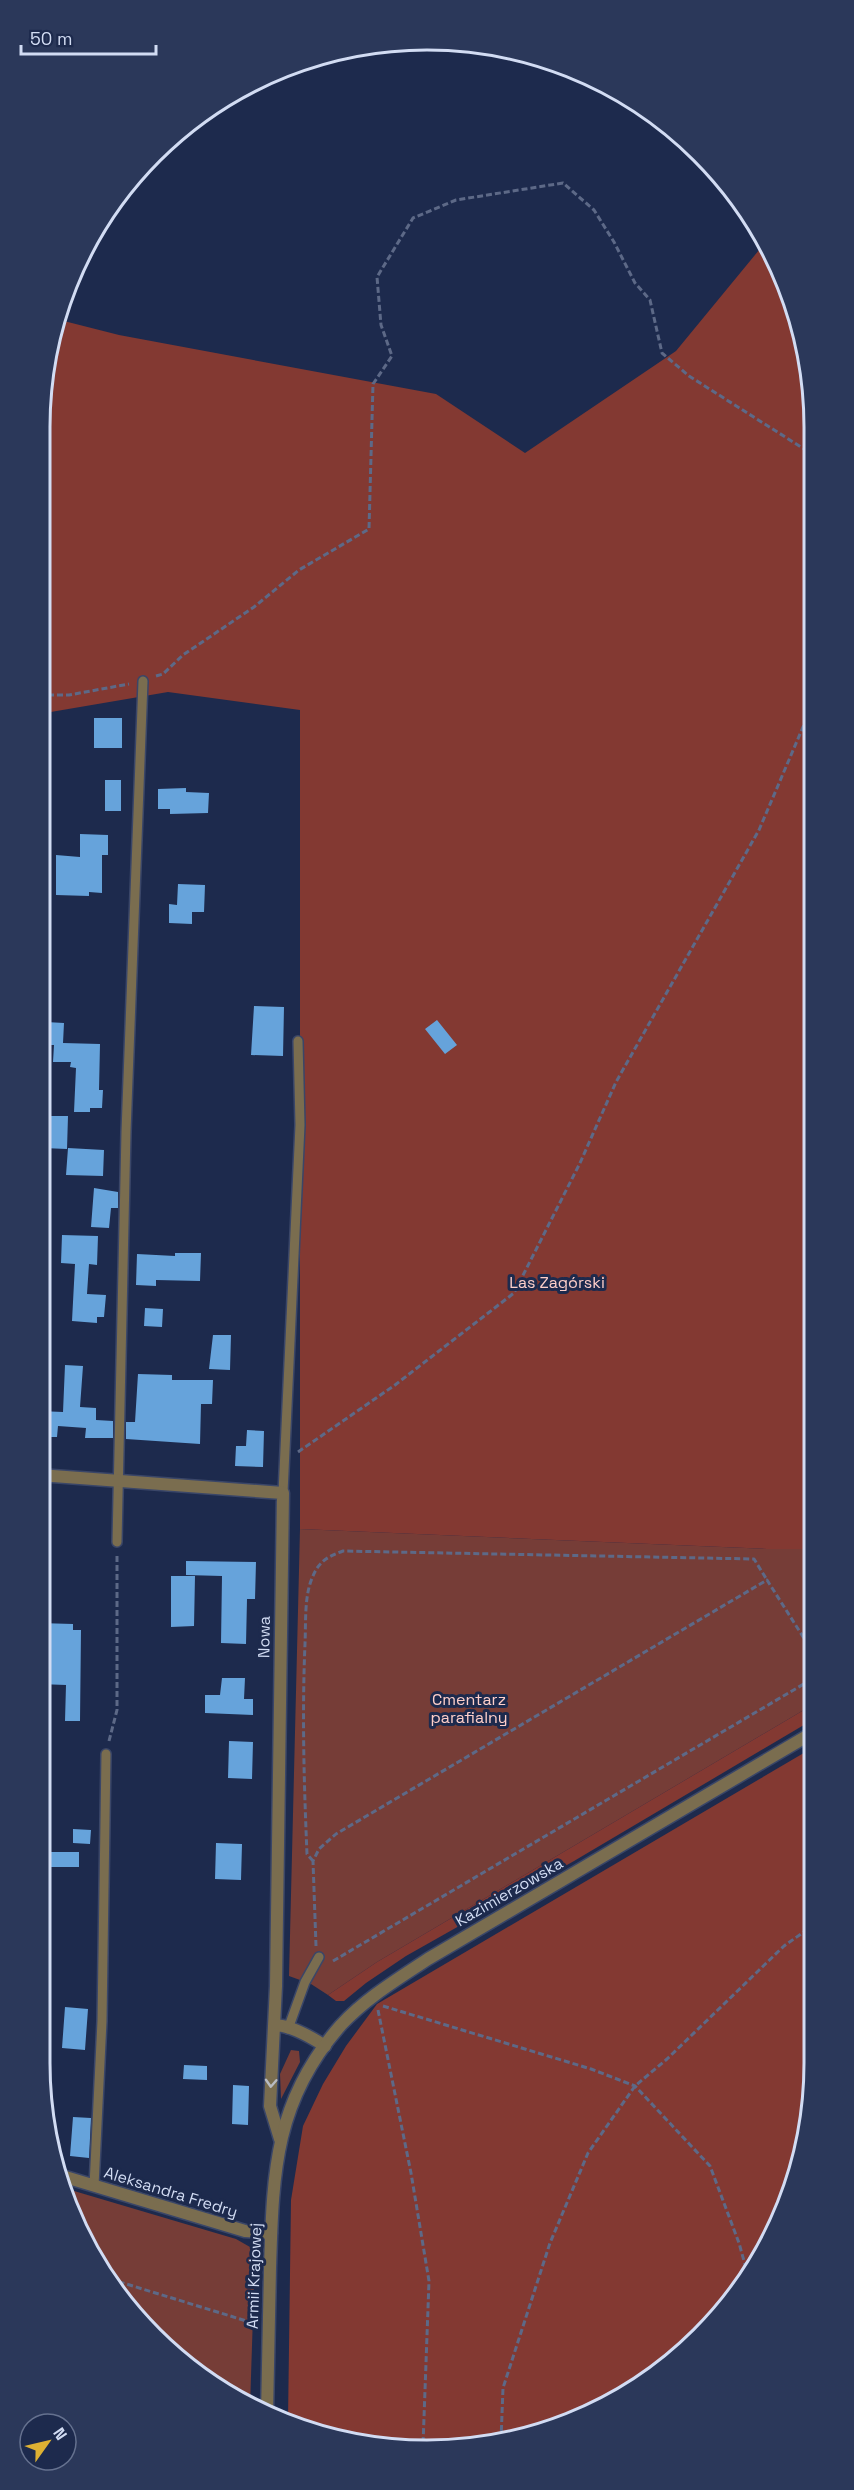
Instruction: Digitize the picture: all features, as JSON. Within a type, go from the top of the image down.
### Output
[{"type":"street","points":[[50,1476],[283,1493]]},
{"type":"street","name":"Nowa","points":[[280,2139],[270,2106],[274,2025],[283,1493]]},
{"type":"street","name":"Kazimierzowska","points":[[280,2139],[300,2084],[342,2024],[371,1997],[428,1959],[804,1738]]},
{"type":"street","points":[[274,2025],[325,2046]]},
{"type":"street","name":"Armii Krajowej","points":[[267,2405],[274,2180],[280,2139]]},
{"type":"street","name":"Aleksandra Fredry","points":[[68,2178],[245,2231],[272,2233]]},
{"type":"lane","points":[[117,1542],[126,1132],[143,681]]},
{"type":"lane","points":[[283,1493],[300,1125],[298,1041]]},
{"type":"lane","points":[[93,2186],[102,2021],[106,1754]]},
{"type":"lane","points":[[288,2029],[305,1982],[320,1957]]},
{"type":"path","points":[[50,695],[69,695],[143,681],[164,674],[183,655],[254,607],[299,570],[369,529],[373,384],[392,356],[381,325],[377,277],[413,218],[456,200],[563,183],[594,210],[635,283],[650,300],[662,353],[689,376],[804,449]]},
{"type":"path","points":[[284,1462],[395,1385],[514,1293],[580,1163],[616,1082],[759,830],[804,725]]},
{"type":"path","points":[[106,1754],[117,1710],[117,1542]]},
{"type":"path","points":[[313,1861],[307,1854],[302,1755],[304,1676],[308,1600],[313,1576],[325,1558],[344,1551],[353,1551],[754,1559],[804,1638]]},
{"type":"path","points":[[767,1580],[541,1711],[336,1834],[319,1849],[313,1861],[315,1943],[320,1957],[328,1963],[804,1683]]},
{"type":"path","points":[[501,2433],[503,2388],[550,2243],[588,2153],[635,2086],[784,1946],[804,1932]]},
{"type":"path","points":[[423,2440],[429,2282],[411,2173],[377,2004],[591,2070],[635,2086],[710,2166],[745,2266]]},
{"type":"path","points":[[120,2282],[253,2323]]},
{"type":"green space","name":"Las Zagórski","points":[[760,249],[776,283],[792,329],[804,402],[804,1549],[300,1529],[300,710],[168,692],[50,712],[50,402],[62,329],[65,321],[119,335],[436,394],[525,453],[676,351]]},
{"type":"green space","name":"Cmentarz parafialny","points":[[300,1529],[804,1549],[804,1710],[377,1962],[328,1995],[311,1984],[289,1976]]},
{"type":"green space","points":[[804,1710],[804,1725],[574,1861],[406,1956],[344,2001],[336,2001],[328,1995],[377,1962]]},
{"type":"green space","points":[[804,1753],[804,2088],[792,2161],[766,2230],[741,2273],[726,2293],[711,2312],[676,2347],[616,2390],[571,2412],[525,2428],[452,2440],[402,2440],[353,2433],[329,2428],[288,2414],[291,2200],[303,2126],[323,2084],[346,2046],[377,2004]]},
{"type":"green space","points":[[291,2050],[299,2051],[300,2062],[281,2099],[280,2074]]},
{"type":"green space","points":[[72,2190],[236,2239],[250,2247],[255,2254],[250,2397],[197,2362],[178,2347],[143,2312],[100,2252],[88,2230]]},
{"type":"building","points":[[94,718],[122,718],[122,748],[94,748]]},
{"type":"building","points":[[105,780],[121,780],[121,811],[105,811]]},
{"type":"building","points":[[186,788],[186,792],[209,793],[208,813],[170,814],[170,809],[158,809],[158,789]]},
{"type":"building","points":[[80,834],[108,835],[108,855],[102,855],[102,893],[89,892],[89,896],[56,895],[56,855],[80,857]]},
{"type":"building","points":[[178,884],[205,885],[204,912],[192,912],[192,924],[169,923],[169,904],[177,905]]},
{"type":"building","points":[[254,1006],[284,1007],[283,1056],[251,1055]]},
{"type":"building","points":[[437,1020],[457,1045],[445,1054],[425,1029]]},
{"type":"building","points":[[50,1022],[64,1023],[63,1043],[100,1044],[99,1090],[103,1090],[102,1108],[90,1108],[90,1112],[74,1112],[76,1068],[70,1067],[71,1062],[53,1062],[54,1045],[50,1045]]},
{"type":"building","points":[[50,1116],[68,1116],[67,1149],[50,1148]]},
{"type":"building","points":[[68,1148],[104,1150],[103,1176],[66,1175]]},
{"type":"building","points":[[94,1188],[118,1192],[118,1208],[111,1208],[109,1228],[91,1227]]},
{"type":"building","points":[[62,1235],[98,1236],[97,1265],[89,1264],[87,1294],[106,1295],[104,1317],[97,1317],[97,1323],[72,1321],[75,1264],[61,1263]]},
{"type":"building","points":[[175,1253],[201,1253],[200,1281],[156,1280],[156,1286],[136,1285],[137,1254],[175,1256]]},
{"type":"building","points":[[145,1308],[163,1309],[162,1327],[144,1326]]},
{"type":"building","points":[[213,1335],[231,1335],[230,1370],[209,1369]]},
{"type":"building","points":[[65,1365],[83,1366],[80,1407],[96,1408],[96,1420],[113,1421],[113,1438],[85,1438],[86,1428],[58,1426],[57,1437],[50,1437],[50,1411],[63,1412]]},
{"type":"building","points":[[138,1374],[172,1375],[172,1380],[213,1380],[212,1404],[201,1404],[200,1444],[126,1439],[126,1422],[135,1422]]},
{"type":"building","points":[[247,1430],[264,1431],[263,1467],[235,1466],[236,1446],[246,1446]]},
{"type":"building","points":[[186,1561],[256,1562],[255,1599],[247,1599],[246,1644],[221,1643],[222,1576],[186,1575]]},
{"type":"building","points":[[171,1576],[195,1576],[194,1626],[171,1627]]},
{"type":"building","points":[[50,1623],[73,1624],[73,1630],[81,1630],[80,1721],[65,1721],[66,1685],[50,1684]]},
{"type":"building","points":[[222,1678],[245,1678],[244,1699],[253,1699],[253,1715],[205,1713],[205,1695],[220,1695]]},
{"type":"building","points":[[229,1741],[253,1742],[252,1779],[228,1778]]},
{"type":"building","points":[[73,1829],[91,1830],[90,1844],[73,1843]]},
{"type":"building","points":[[216,1843],[242,1844],[241,1880],[215,1879]]},
{"type":"building","points":[[50,1852],[79,1852],[79,1867],[50,1867]]},
{"type":"building","points":[[65,2007],[88,2009],[85,2050],[62,2048]]},
{"type":"building","points":[[184,2065],[207,2066],[207,2080],[183,2079]]},
{"type":"building","points":[[233,2085],[249,2086],[248,2125],[232,2124]]},
{"type":"building","points":[[73,2117],[91,2118],[89,2158],[70,2156]]}]
